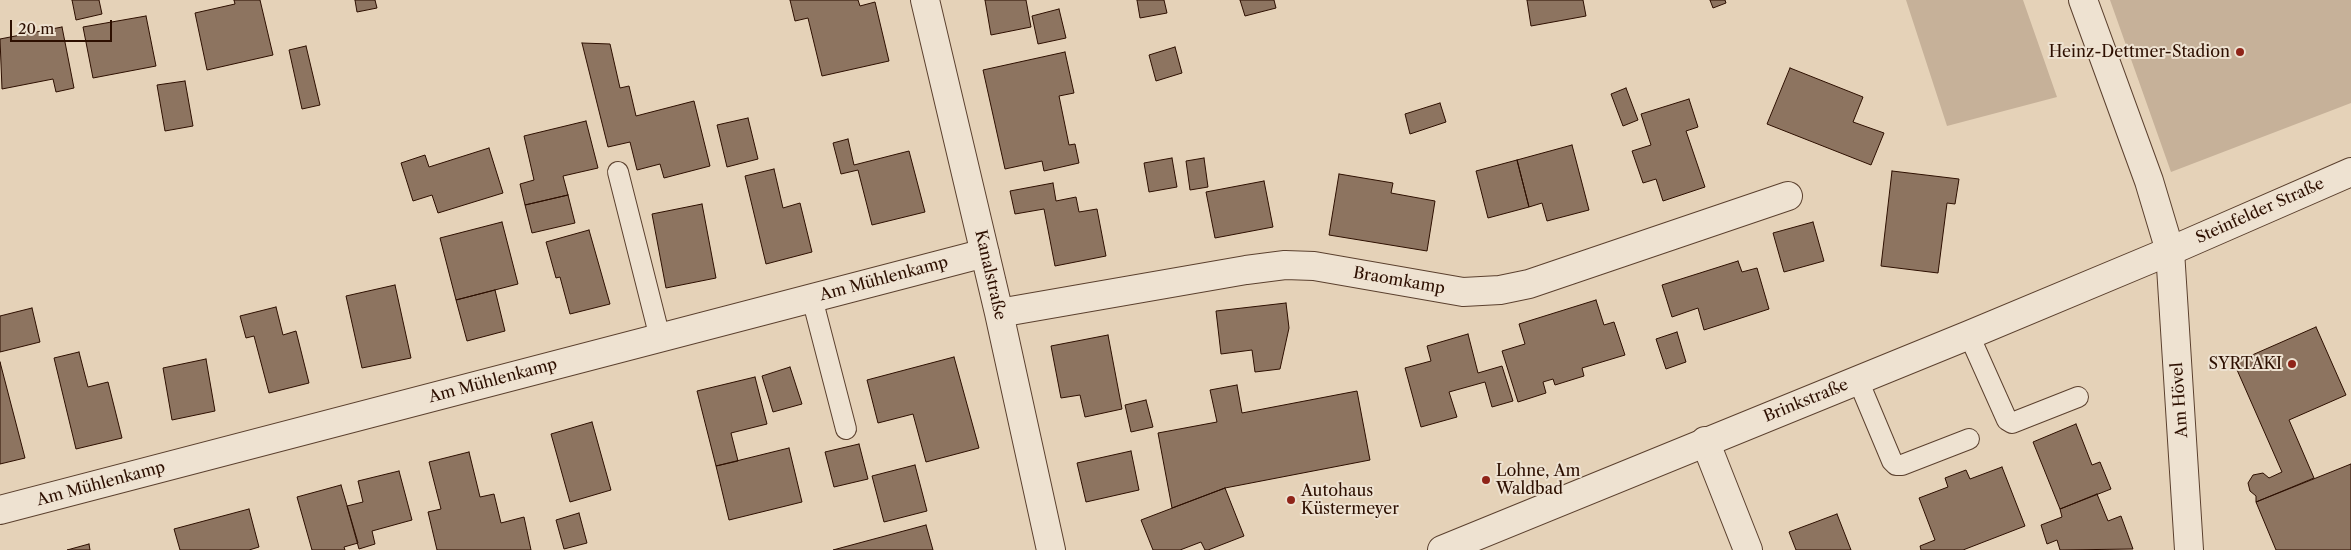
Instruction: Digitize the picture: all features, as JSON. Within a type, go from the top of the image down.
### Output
[{"type":"street","name":"Kanalstraße","points":[[926,0],[999,313],[1051,550]]},
{"type":"street","name":"Am Hövel","points":[[2083,0],[2149,181],[2170,251],[2190,550]]},
{"type":"street","name":"Steinfelder Straße","points":[[2170,251],[2351,172]]},
{"type":"street","name":"Braomkamp","points":[[999,313],[1246,270],[1285,265],[1314,266],[1463,292],[1500,290],[1529,284],[1788,196]]},
{"type":"street","name":"Brinkstraße","points":[[1442,550],[2170,251]]},
{"type":"street","name":"Am Mühlenkamp","points":[[0,510],[985,253]]},
{"type":"street","points":[[1705,442],[1748,550]]},
{"type":"lane","points":[[618,172],[660,338]]},
{"type":"lane","points":[[812,298],[846,429]]},
{"type":"lane","points":[[1969,334],[2007,420],[2012,422],[2078,397]]},
{"type":"lane","points":[[1858,380],[1892,461],[1896,465],[1902,465],[1969,439]]},
{"type":"shaded area","points":[[1906,0],[2023,0],[2057,97],[1947,126]]},
{"type":"shaded area","name":"Heinz-Dettmer-Stadion","points":[[2110,0],[2351,0],[2351,103],[2171,172]]},
{"type":"building","points":[[72,0],[99,0],[102,14],[76,20]]},
{"type":"building","points":[[234,0],[260,0],[273,55],[207,70],[195,13],[235,4]]},
{"type":"building","points":[[355,0],[375,0],[377,8],[357,12]]},
{"type":"building","points":[[790,0],[858,0],[860,6],[875,2],[889,61],[822,76],[808,18],[795,21]]},
{"type":"building","points":[[985,0],[1026,0],[1031,27],[991,35]]},
{"type":"building","points":[[1137,0],[1164,0],[1167,13],[1140,18]]},
{"type":"building","points":[[1240,0],[1274,0],[1276,8],[1245,16]]},
{"type":"building","points":[[1527,0],[1583,0],[1586,16],[1531,26]]},
{"type":"building","points":[[1710,0],[1725,0],[1726,3],[1713,8]]},
{"type":"building","points":[[1059,9],[1066,38],[1038,44],[1032,16]]},
{"type":"building","points":[[146,16],[156,66],[93,78],[83,27]]},
{"type":"building","points":[[62,27],[74,88],[56,92],[53,79],[2,89],[0,39]]},
{"type":"building","points":[[582,43],[610,44],[620,88],[629,86],[636,116],[694,101],[710,166],[664,178],[660,164],[637,170],[630,142],[608,147]]},
{"type":"building","points":[[306,46],[320,105],[302,109],[289,50]]},
{"type":"building","points":[[1175,47],[1182,73],[1156,81],[1149,55]]},
{"type":"building","points":[[1065,52],[1074,93],[1059,96],[1069,145],[1075,144],[1079,163],[1044,171],[1042,161],[1005,169],[983,70]]},
{"type":"building","points":[[1790,68],[1863,97],[1853,122],[1884,133],[1871,165],[1767,124]]},
{"type":"building","points":[[185,81],[193,126],[165,131],[157,85]]},
{"type":"building","points":[[1626,88],[1638,120],[1623,126],[1611,94]]},
{"type":"building","points":[[1689,99],[1698,127],[1686,131],[1705,187],[1663,201],[1656,179],[1643,183],[1632,151],[1651,145],[1641,114]]},
{"type":"building","points":[[1440,103],[1446,122],[1410,134],[1405,114]]},
{"type":"building","points":[[748,118],[758,159],[727,167],[717,125]]},
{"type":"building","points":[[586,121],[598,168],[563,176],[568,195],[525,205],[520,184],[534,180],[524,136]]},
{"type":"building","points":[[848,139],[854,165],[909,151],[925,212],[872,225],[858,170],[841,174],[833,143]]},
{"type":"building","points":[[1572,145],[1589,210],[1547,221],[1542,203],[1529,207],[1517,160]]},
{"type":"building","points":[[489,148],[503,193],[438,213],[432,195],[413,201],[401,163],[425,155],[429,167]]},
{"type":"building","points":[[1172,158],[1177,187],[1149,192],[1144,163]]},
{"type":"building","points":[[1204,158],[1208,187],[1190,190],[1186,161]]},
{"type":"building","points":[[1517,160],[1529,207],[1488,218],[1476,171]]},
{"type":"building","points":[[774,169],[783,208],[800,203],[812,252],[766,264],[745,176]]},
{"type":"building","points":[[1892,171],[1959,179],[1955,204],[1947,203],[1938,273],[1881,266]]},
{"type":"building","points":[[1339,174],[1393,183],[1391,193],[1435,201],[1427,251],[1329,235]]},
{"type":"building","points":[[1264,181],[1273,227],[1215,238],[1206,192]]},
{"type":"building","points":[[1053,183],[1056,201],[1076,197],[1079,212],[1097,209],[1106,256],[1055,266],[1044,209],[1015,214],[1010,191]]},
{"type":"building","points":[[568,195],[575,223],[532,233],[525,205]]},
{"type":"building","points":[[702,204],[716,278],[666,288],[652,214]]},
{"type":"building","points":[[502,222],[518,284],[456,300],[440,238]]},
{"type":"building","points":[[1813,222],[1824,261],[1784,272],[1773,233]]},
{"type":"building","points":[[589,230],[610,304],[570,314],[560,277],[556,278],[546,242]]},
{"type":"building","points":[[1738,261],[1742,272],[1757,268],[1769,309],[1704,330],[1698,308],[1672,317],[1662,285]]},
{"type":"building","points":[[395,285],[411,358],[362,368],[346,296]]},
{"type":"building","points":[[495,290],[505,331],[467,341],[456,300]]},
{"type":"building","points":[[1596,300],[1604,325],[1614,322],[1625,355],[1582,368],[1584,376],[1555,385],[1553,379],[1543,382],[1546,393],[1518,402],[1502,351],[1525,344],[1519,324]]},
{"type":"building","points":[[1286,303],[1289,328],[1280,369],[1255,372],[1252,350],[1221,354],[1216,311]]},
{"type":"building","points":[[276,307],[283,335],[296,331],[309,383],[269,393],[254,336],[246,338],[240,316]]},
{"type":"building","points":[[32,308],[40,342],[0,352],[0,316]]},
{"type":"building","points":[[2316,327],[2346,395],[2289,420],[2314,478],[2256,502],[2256,496],[2250,491],[2248,483],[2253,475],[2263,473],[2269,478],[2282,472],[2234,363]]},
{"type":"building","points":[[1677,332],[1686,362],[1666,369],[1656,339]]},
{"type":"building","points":[[1468,334],[1478,373],[1502,366],[1513,401],[1492,407],[1485,382],[1449,392],[1457,417],[1421,427],[1405,368],[1431,361],[1427,346]]},
{"type":"building","points":[[1108,335],[1122,409],[1085,417],[1080,395],[1061,398],[1051,346]]},
{"type":"building","points":[[79,352],[88,387],[108,382],[122,438],[76,449],[54,358]]},
{"type":"building","points":[[954,357],[979,448],[926,462],[913,414],[878,423],[867,380]]},
{"type":"building","points":[[206,359],[215,411],[172,420],[163,368]]},
{"type":"building","points":[[0,362],[25,458],[0,464]]},
{"type":"building","points":[[790,367],[802,404],[773,412],[762,376]]},
{"type":"building","points":[[755,377],[767,424],[731,433],[738,461],[716,466],[697,391]]},
{"type":"building","points":[[1237,385],[1242,413],[1357,391],[1370,460],[1225,488],[1172,508],[1158,433],[1217,422],[1210,390]]},
{"type":"building","points":[[1146,400],[1153,427],[1131,432],[1125,405]]},
{"type":"building","points":[[592,422],[611,490],[570,502],[551,434]]},
{"type":"building","points":[[2076,424],[2092,465],[2100,462],[2111,489],[2060,509],[2033,442]]},
{"type":"building","points":[[859,444],[868,479],[834,487],[825,452]]},
{"type":"building","points":[[789,448],[802,502],[729,520],[716,466]]},
{"type":"building","points":[[1131,451],[1139,490],[1086,502],[1077,463]]},
{"type":"building","points":[[469,452],[480,497],[494,494],[501,523],[524,517],[531,550],[437,550],[428,512],[441,509],[429,462]]},
{"type":"building","points":[[2351,464],[2351,550],[2276,550],[2256,502]]},
{"type":"building","points":[[915,465],[927,511],[884,522],[872,476]]},
{"type":"building","points":[[2002,467],[2025,526],[1963,550],[1921,550],[1920,546],[1935,540],[1919,498],[1948,487],[1945,478],[1966,470],[1970,479]]},
{"type":"building","points":[[399,471],[412,520],[372,531],[375,544],[359,549],[347,506],[363,502],[358,481]]},
{"type":"building","points":[[341,485],[358,543],[344,547],[345,550],[312,550],[297,497]]},
{"type":"building","points":[[1225,488],[1244,536],[1208,550],[1205,550],[1201,542],[1180,550],[1153,550],[1141,520]]},
{"type":"building","points":[[2097,494],[2108,521],[2121,516],[2133,549],[2060,550],[2057,540],[2047,544],[2041,525],[2062,517],[2060,509]]},
{"type":"building","points":[[249,509],[259,547],[249,550],[180,550],[174,529]]},
{"type":"building","points":[[579,513],[587,543],[564,549],[556,520]]},
{"type":"building","points":[[1837,514],[1851,550],[1796,550],[1789,532]]},
{"type":"building","points":[[926,525],[933,550],[833,550]]},
{"type":"building","points":[[89,544],[90,550],[67,550]]},
{"type":"place","name":"Heinz-Dettmer-Stadion","points":[[2240,52]]},
{"type":"place","name":"SYRTAKI","points":[[2292,364]]},
{"type":"place","name":"Lohne, Am Waldbad","points":[[1486,480]]},
{"type":"place","name":"Autohaus Küstermeyer","points":[[1291,500]]}]
